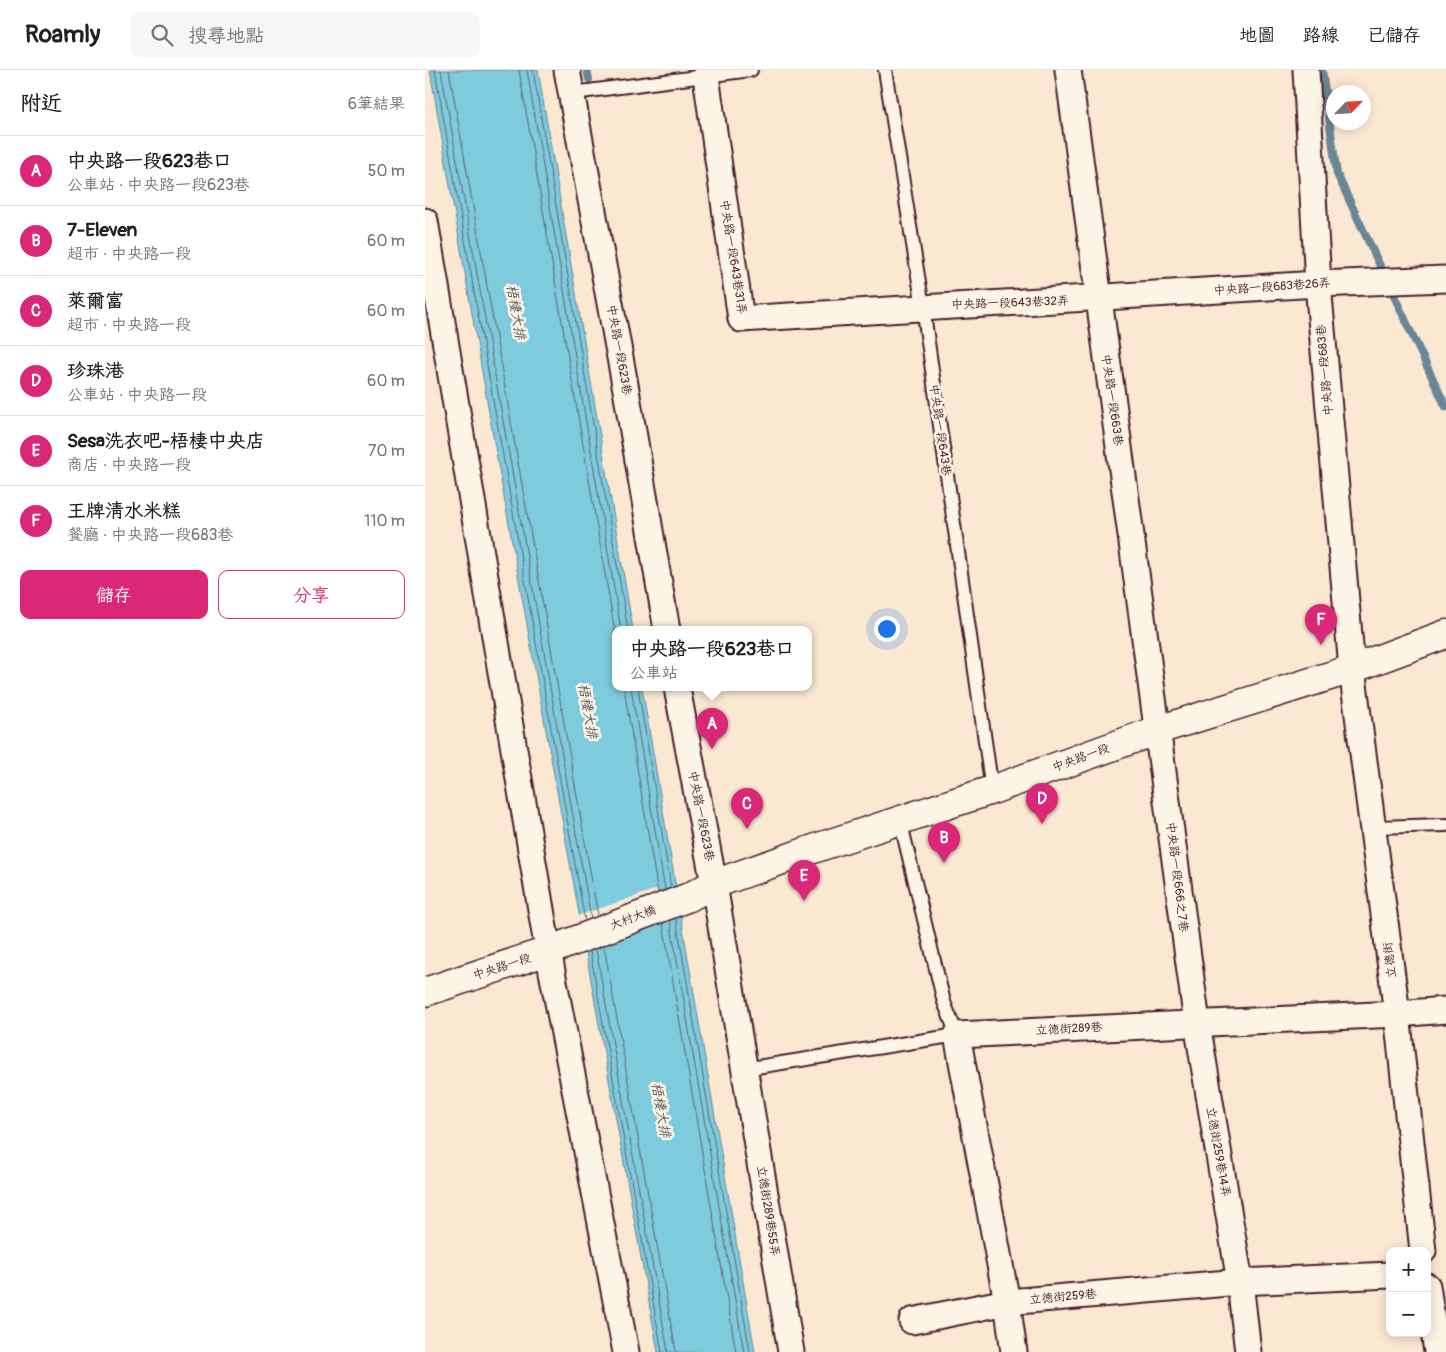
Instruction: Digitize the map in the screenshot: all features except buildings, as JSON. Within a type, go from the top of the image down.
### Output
[{"type":"street","name":"中央路一段663巷","points":[[1068,70],[1158,730]]},
{"type":"street","name":"中央路一段683巷","points":[[1306,70],[1318,284],[1352,669]]},
{"type":"street","name":"中央路一段643巷31弄","points":[[706,76],[741,319],[923,306]]},
{"type":"street","name":"中央路一段623巷","points":[[570,81],[666,626]]},
{"type":"street","points":[[425,221],[548,951],[626,1352]]},
{"type":"street","name":"中央路一段683巷26弄","points":[[1098,299],[1318,284],[1446,279]]},
{"type":"street","name":"中央路一段643巷32弄","points":[[923,306],[1098,299]]},
{"type":"street","name":"中央路一段","points":[[689,896],[714,884],[992,790],[1158,730],[1352,669],[1446,634]]},
{"type":"street","name":"立德街","points":[[1352,669],[1397,1014],[1423,1247]]},
{"type":"street","name":"中央路一段623巷","points":[[678,691],[714,884],[744,1069]]},
{"type":"street","name":"中央路一段666之7巷","points":[[1158,730],[1197,1023]]},
{"type":"street","name":"大村大橋","points":[[577,940],[689,896]]},
{"type":"street","name":"中央路一段","points":[[425,992],[577,940]]},
{"type":"street","name":"立德街289巷","points":[[957,1035],[1446,1010]]},
{"type":"street","name":"立德街259巷14弄","points":[[1197,1023],[1240,1282],[1248,1352]]},
{"type":"street","points":[[957,1035],[1007,1302],[1014,1352]]},
{"type":"street","name":"立德街289巷55弄","points":[[744,1069],[791,1352]]},
{"type":"street","name":"立德街259巷","points":[[912,1320],[1007,1302],[1240,1282],[1386,1276]]},
{"type":"street","points":[[1428,1292],[1437,1352]]},
{"type":"lane","points":[[570,81],[706,76],[751,70]]},
{"type":"lane","name":"中央路一段643巷","points":[[885,70],[923,306],[992,790]]},
{"type":"lane","points":[[900,820],[944,1002],[957,1035]]},
{"type":"lane","points":[[1374,827],[1446,825]]},
{"type":"lane","name":"立德街289巷","points":[[744,1069],[957,1035]]},
{"type":"water","name":"梧棲大排","points":[[430,70],[538,70],[632,626],[612,626],[612,691],[643,691],[755,1352],[658,1352],[495,447]]},
{"type":"pier","points":[[657,889],[668,921],[583,949],[577,916]]},
{"type":"waterway","points":[[587,70],[589,79]]},
{"type":"waterway","points":[[1322,70],[1337,174],[1446,407]]},
{"type":"place","name":"王牌清水米糕","points":[[1321,645]]},
{"type":"place","name":"中央路一段623巷口","points":[[712,749]]},
{"type":"place","name":"珍珠港","points":[[1042,824]]},
{"type":"place","name":"萊爾富","points":[[747,829]]},
{"type":"place","name":"7-Eleven","points":[[944,863]]},
{"type":"place","name":"Sesa洗衣吧-梧棲中央店","points":[[804,901]]}]
